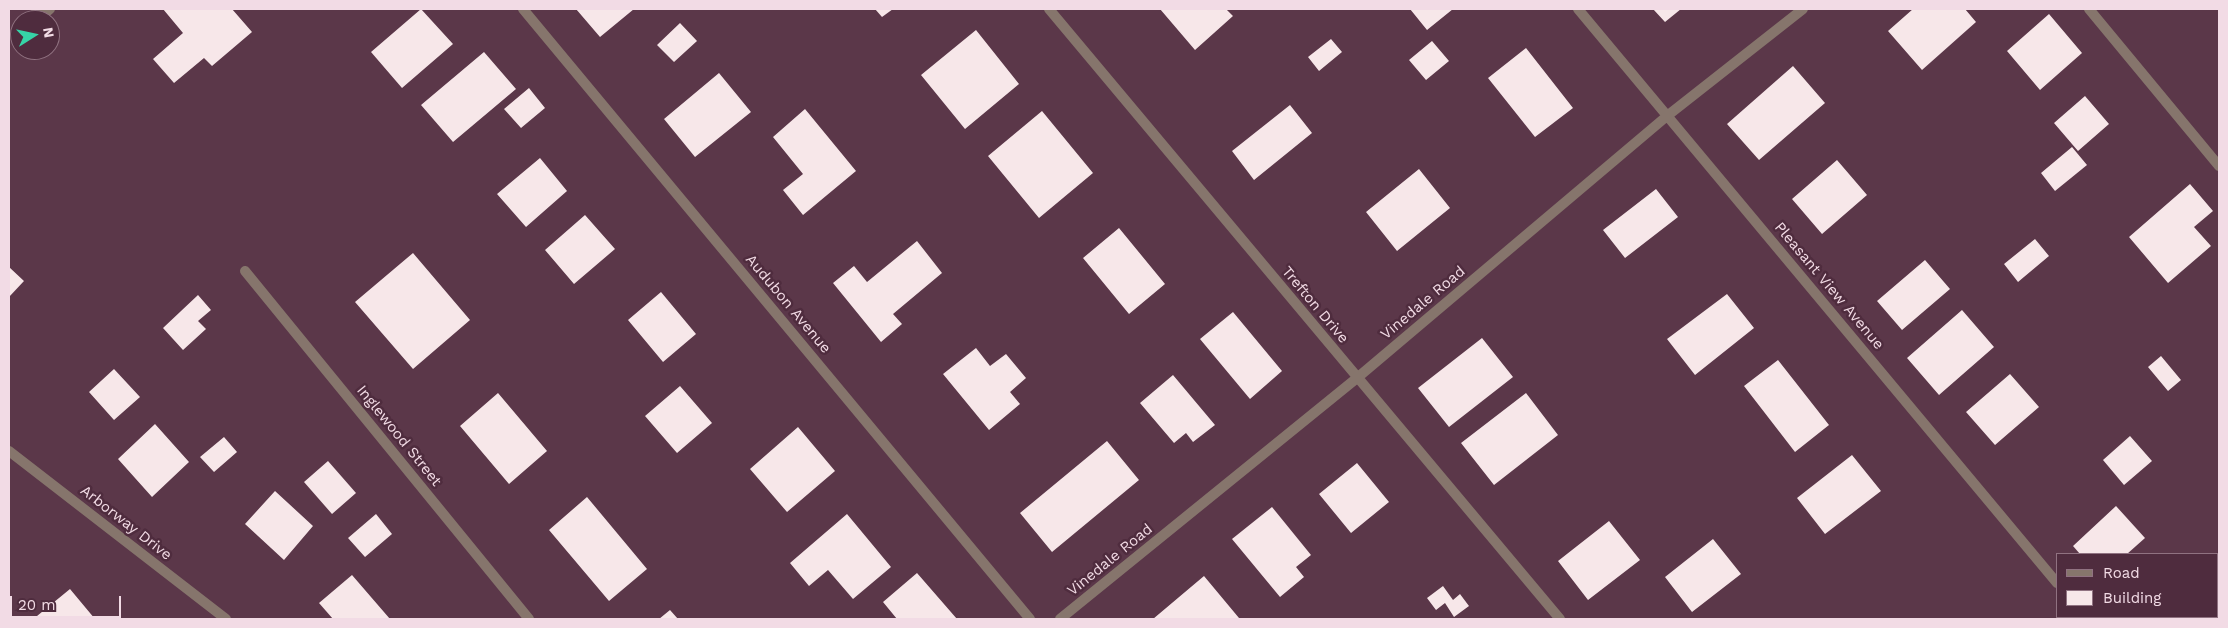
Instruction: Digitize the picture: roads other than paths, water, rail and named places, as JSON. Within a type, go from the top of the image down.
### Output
[{"type":"street","name":"Audubon Avenue","points":[[523,9],[1030,619]]},
{"type":"street","name":"Trefton Drive","points":[[1049,9],[1560,619]]},
{"type":"street","name":"Pleasant View Avenue","points":[[1578,9],[2056,582]]},
{"type":"street","name":"Vinedale Road","points":[[1060,619],[1357,378],[1667,116],[1803,9]]},
{"type":"street","points":[[2089,9],[2219,166]]},
{"type":"street","name":"Inglewood Street","points":[[245,271],[529,619]]},
{"type":"street","name":"Arborway Drive","points":[[9,451],[226,619]]}]
